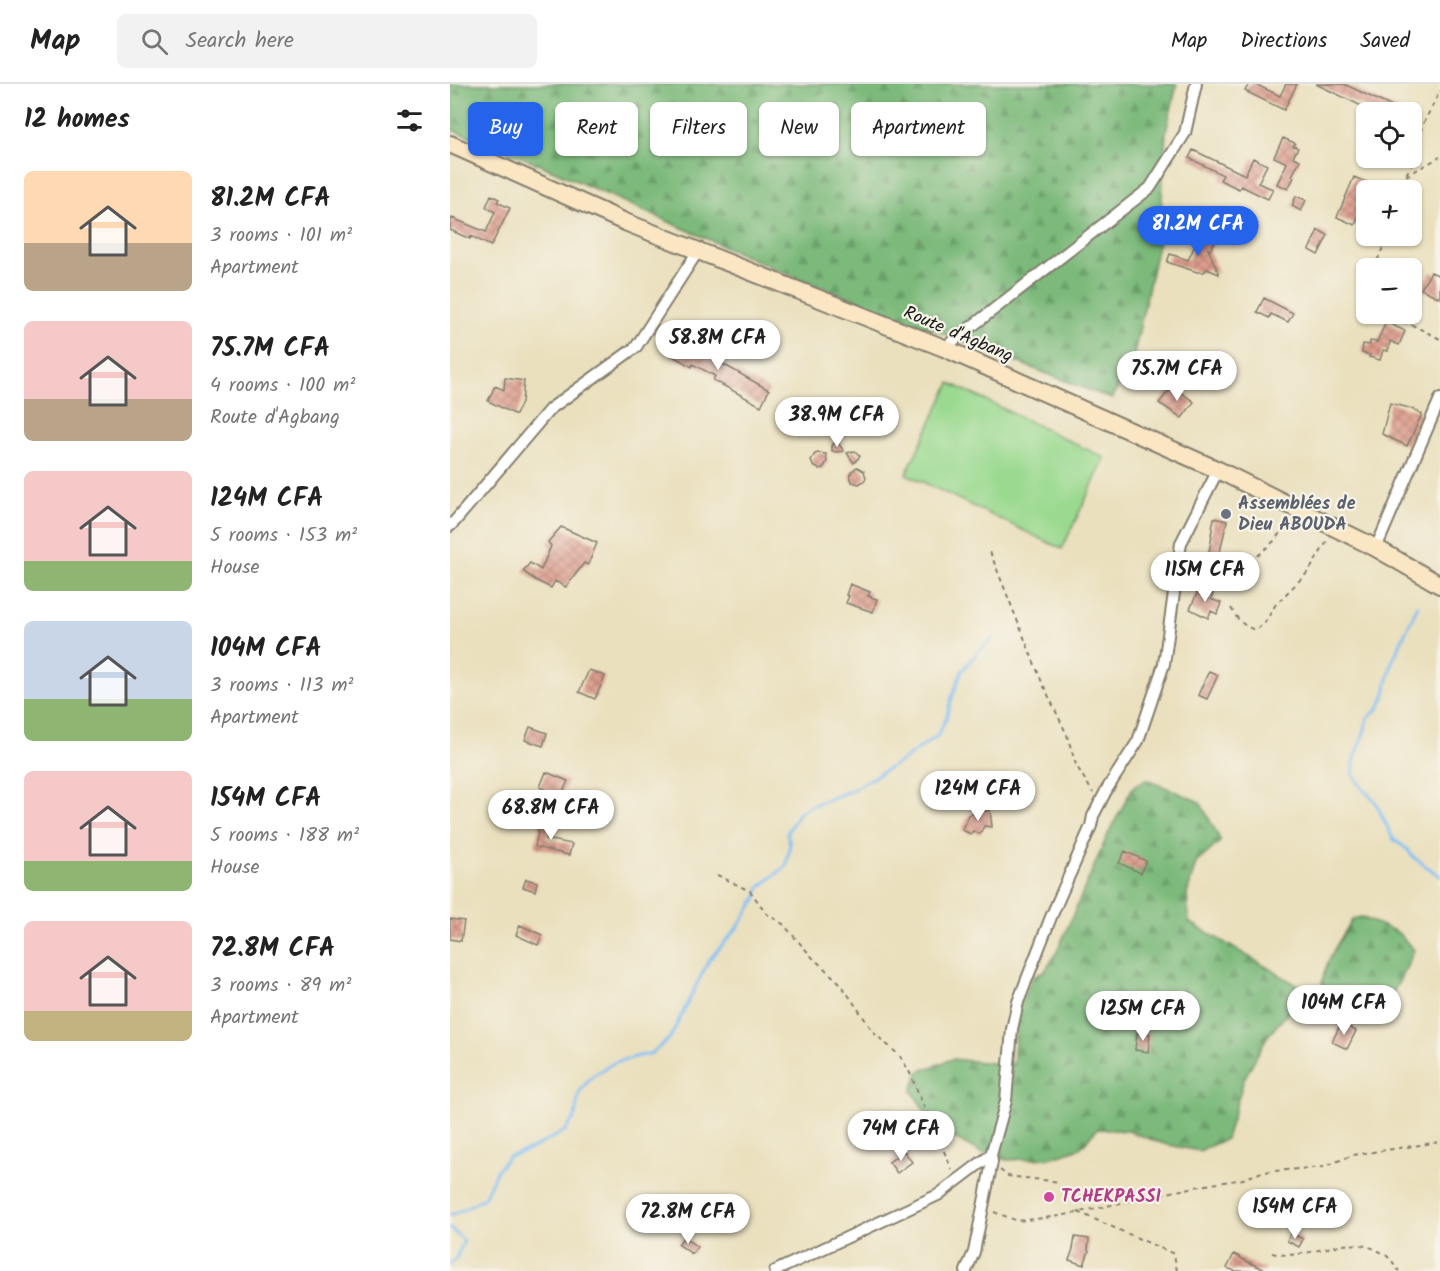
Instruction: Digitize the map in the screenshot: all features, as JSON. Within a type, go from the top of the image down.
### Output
[{"type":"main road","name":"Route d'Agbang","points":[[450,144],[625,222],[944,348],[1218,470],[1376,548],[1440,585]]},
{"type":"street","points":[[944,348],[1150,188],[1185,133],[1196,84]]},
{"type":"street","points":[[450,525],[550,409],[636,347],[698,251]]},
{"type":"street","points":[[1376,548],[1440,399]]},
{"type":"street","points":[[966,1271],[974,1252],[992,1158],[1006,1101],[1012,1029],[1018,1002],[1051,916],[1091,826],[1093,816],[1107,789],[1138,741],[1164,664],[1181,543],[1218,470]]},
{"type":"street","points":[[775,1271],[938,1195],[992,1158]]},
{"type":"path","points":[[1403,180],[1418,154],[1422,126],[1440,91]]},
{"type":"path","points":[[1404,177],[1440,157]]},
{"type":"path","points":[[1410,324],[1440,339]]},
{"type":"path","points":[[1214,587],[1239,573],[1274,541],[1301,511]]},
{"type":"path","points":[[1231,608],[1237,619],[1247,627],[1255,630],[1264,624],[1276,604],[1310,571],[1337,528]]},
{"type":"path","points":[[990,552],[1041,680],[1067,735],[1076,765],[1099,804]]},
{"type":"path","points":[[717,875],[750,891],[767,914],[783,924],[812,957],[840,983],[875,1034],[900,1056],[926,1109],[941,1125],[943,1149],[957,1181]]},
{"type":"path","points":[[983,1208],[1018,1221],[1060,1216],[1243,1179],[1262,1172],[1323,1167],[1353,1155],[1440,1142]]},
{"type":"path","points":[[992,1158],[1008,1176],[1060,1182]]},
{"type":"path","points":[[1078,1212],[1174,1254],[1177,1271]]},
{"type":"path","points":[[1272,1253],[1284,1256],[1354,1243],[1370,1247],[1388,1257],[1399,1271]]},
{"type":"green space","points":[[450,84],[1177,84],[1166,132],[1159,240],[1133,358],[1112,399],[782,272],[518,156],[543,156],[543,102],[468,102],[468,136],[450,129]]},
{"type":"green space","points":[[950,383],[1105,458],[1062,549],[906,474]]},
{"type":"green space","points":[[1146,779],[1200,802],[1221,841],[1196,863],[1187,894],[1189,922],[1299,986],[1291,1009],[1267,1037],[1244,1079],[1226,1139],[1199,1151],[1164,1144],[1128,1131],[1097,1129],[1080,1148],[1050,1158],[1006,1160],[980,1152],[951,1136],[946,1128],[926,1113],[912,1091],[918,1072],[952,1059],[1013,1065],[1018,1006],[1033,977],[1045,971],[1056,954],[1108,834],[1133,787]]},
{"type":"green space","points":[[1361,917],[1397,932],[1414,950],[1407,967],[1379,1014],[1340,1000],[1322,983],[1330,957],[1338,942],[1353,919]]},
{"type":"building","points":[[1249,84],[1255,84],[1280,96],[1286,84],[1297,84],[1284,110],[1245,91]]},
{"type":"building","points":[[1316,84],[1344,84],[1382,102],[1356,103]]},
{"type":"building","points":[[1283,138],[1295,143],[1293,146],[1298,148],[1293,157],[1300,160],[1288,189],[1277,184],[1287,163],[1274,157]]},
{"type":"building","points":[[1193,150],[1245,175],[1253,158],[1267,165],[1258,183],[1273,189],[1268,199],[1241,186],[1239,189],[1220,180],[1223,175],[1189,158]]},
{"type":"building","points":[[1354,177],[1361,180],[1356,180],[1355,225],[1337,217]]},
{"type":"building","points":[[491,195],[499,199],[497,202],[510,208],[491,246],[471,236],[470,239],[450,230],[452,218],[486,232],[495,212],[486,207]]},
{"type":"building","points":[[1296,196],[1306,200],[1301,211],[1292,206]]},
{"type":"building","points":[[1318,230],[1328,235],[1318,255],[1309,250]]},
{"type":"building","points":[[1201,233],[1215,241],[1210,250],[1208,249],[1219,274],[1207,269],[1204,272],[1197,272],[1167,262],[1170,254],[1188,260]]},
{"type":"building","points":[[1431,272],[1440,276],[1440,298],[1422,289]]},
{"type":"building","points":[[1264,298],[1293,313],[1288,322],[1271,314],[1269,318],[1257,312]]},
{"type":"building","points":[[1385,324],[1405,331],[1399,345],[1390,341],[1388,351],[1383,350],[1380,360],[1362,353],[1363,344],[1370,345],[1370,341],[1377,342]]},
{"type":"building","points":[[673,336],[769,390],[761,406],[713,380],[715,376],[693,364],[692,367],[664,351]]},
{"type":"building","points":[[1160,357],[1168,362],[1162,372],[1154,367]]},
{"type":"building","points":[[505,378],[524,381],[522,402],[516,415],[488,401],[495,386],[504,390]]},
{"type":"building","points":[[1171,388],[1175,388],[1194,402],[1182,418],[1159,403]]},
{"type":"building","points":[[1390,403],[1413,409],[1422,414],[1407,446],[1382,434]]},
{"type":"building","points":[[835,442],[839,444],[844,451],[832,451]]},
{"type":"building","points":[[855,451],[860,456],[854,463],[847,453]]},
{"type":"building","points":[[818,453],[826,454],[827,462],[823,468],[819,469],[813,466],[811,460]]},
{"type":"building","points":[[857,467],[864,471],[866,478],[859,484],[852,482],[850,475]]},
{"type":"building","points":[[1214,518],[1227,521],[1218,560],[1208,557]]},
{"type":"building","points":[[561,527],[597,543],[588,565],[584,563],[566,587],[555,581],[551,588],[523,571],[530,563],[541,570],[551,546],[548,542]]},
{"type":"building","points":[[850,584],[870,592],[868,596],[877,599],[873,612],[846,603]]},
{"type":"building","points":[[1200,587],[1213,594],[1211,599],[1221,603],[1217,614],[1211,611],[1208,618],[1190,609]]},
{"type":"building","points":[[589,670],[605,676],[595,699],[579,692]]},
{"type":"building","points":[[1209,671],[1218,675],[1207,699],[1198,695]]},
{"type":"building","points":[[530,727],[547,733],[543,746],[525,740]]},
{"type":"building","points":[[546,772],[568,781],[561,796],[540,787]]},
{"type":"building","points":[[990,810],[992,827],[984,826],[980,834],[973,831],[971,834],[962,830],[968,815]]},
{"type":"building","points":[[540,822],[550,823],[546,839],[572,844],[569,855],[535,847]]},
{"type":"building","points":[[1125,851],[1146,861],[1141,873],[1119,863]]},
{"type":"building","points":[[526,879],[537,882],[535,891],[523,887]]},
{"type":"building","points":[[450,919],[464,921],[461,941],[450,939]]},
{"type":"building","points":[[520,925],[542,935],[538,945],[516,935]]},
{"type":"building","points":[[1341,1023],[1356,1031],[1347,1049],[1332,1042]]},
{"type":"building","points":[[1137,1033],[1150,1034],[1148,1052],[1135,1050]]},
{"type":"building","points":[[904,1151],[912,1162],[897,1173],[889,1162]]},
{"type":"building","points":[[705,1207],[721,1218],[711,1231],[695,1220]]},
{"type":"building","points":[[1291,1233],[1303,1239],[1299,1247],[1287,1241]]},
{"type":"building","points":[[684,1237],[697,1247],[692,1254],[678,1244]]},
{"type":"building","points":[[1075,1237],[1089,1239],[1089,1251],[1084,1265],[1069,1260]]},
{"type":"building","points":[[1234,1254],[1268,1271],[1235,1271],[1227,1268]]},
{"type":"waterway","points":[[1418,605],[1392,662],[1384,697],[1378,709],[1368,718],[1355,757],[1353,774],[1361,787],[1375,801],[1393,839],[1440,876]]},
{"type":"waterway","points":[[450,1215],[484,1198],[497,1170],[508,1157],[531,1149],[565,1131],[575,1117],[579,1093],[591,1077],[615,1062],[652,1053],[670,1038],[709,960],[738,927],[756,899],[760,887],[786,866],[790,844],[787,833],[799,812],[850,791],[903,760],[937,736],[946,719],[962,671],[993,638]]},
{"type":"waterway","points":[[450,1228],[464,1241],[455,1260],[450,1264]]},
{"type":"place","name":"Assemblées de Dieu ABOUDA","points":[[1226,514]]},
{"type":"place","name":"TCHEKPASSI","points":[[1049,1197]]}]
